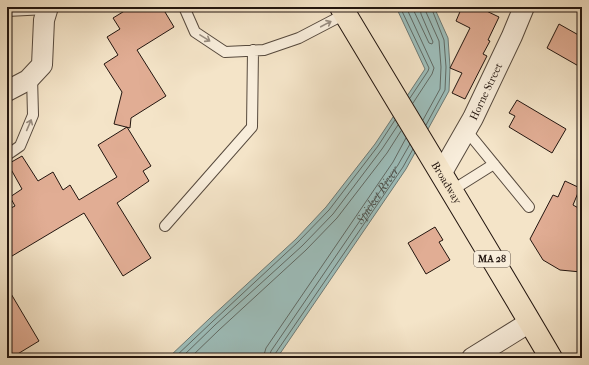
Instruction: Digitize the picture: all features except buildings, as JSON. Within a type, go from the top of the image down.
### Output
[{"type":"main road","name":"Broadway","points":[[343,10],[551,358]]},
{"type":"street","name":"Horne Street","points":[[442,175],[509,42],[524,7]]},
{"type":"street","points":[[7,91],[28,80],[42,65],[44,20],[47,8]]},
{"type":"street","points":[[472,358],[530,322]]},
{"type":"lane","points":[[184,7],[195,32],[226,52],[264,50],[299,38],[343,10]]},
{"type":"lane","points":[[7,11],[47,8]]},
{"type":"lane","points":[[165,226],[252,127],[253,50]]},
{"type":"lane","points":[[7,155],[20,146],[33,114],[32,75]]},
{"type":"lane","points":[[466,130],[529,207]]},
{"type":"lane","points":[[442,175],[494,164]]},
{"type":"water","name":"Spicket River","points":[[396,7],[434,7],[448,38],[450,67],[449,91],[406,169],[277,358],[168,358],[296,239],[326,207],[375,144],[425,69]]}]
